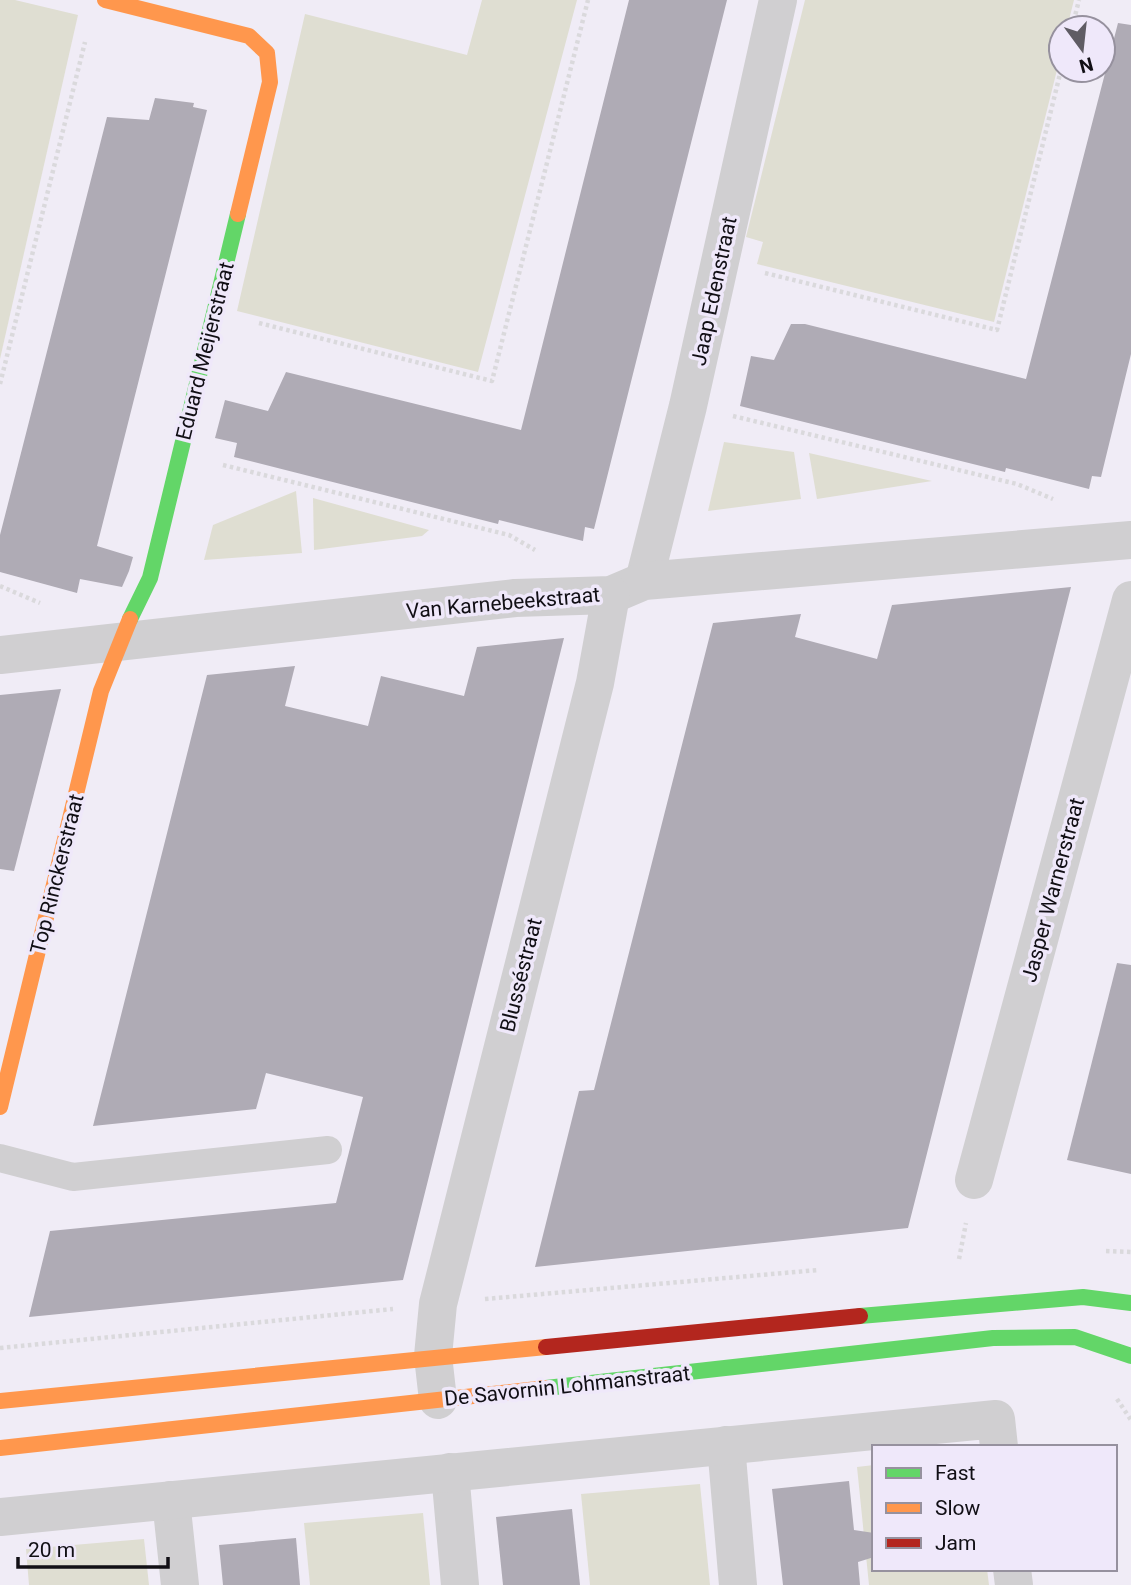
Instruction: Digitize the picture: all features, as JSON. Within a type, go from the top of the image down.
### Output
[{"type":"street","name":"Eduard Meijerstraat","points":[[105,0],[250,36],[267,53],[270,82],[150,578],[118,644]]},
{"type":"street","name":"Jaap Edenstraat","points":[[628,588],[688,406],[778,0]]},
{"type":"street","name":"Van Karnebeekstraat","points":[[0,655],[515,598],[1131,540]]},
{"type":"street","name":"Blusséstraat","points":[[438,1400],[433,1356],[438,1304],[596,683],[628,588]]},
{"type":"street","name":"Jasper Warnerstraat","points":[[974,1180],[1131,600]]},
{"type":"street","name":"Top Rinckerstraat","points":[[0,1107],[101,691],[118,644]]},
{"type":"street","name":"De Savornin Lohmanstraat","points":[[0,1401],[989,1303],[1083,1297],[1131,1303]]},
{"type":"street","name":"De Savornin Lohmanstraat","points":[[0,1448],[993,1338],[1075,1337],[1131,1356]]},
{"type":"street","points":[[0,1517],[726,1446],[998,1433]]},
{"type":"street","points":[[726,1446],[738,1585]]},
{"type":"street","points":[[450,1472],[460,1585]]},
{"type":"street","points":[[171,1500],[180,1585]]},
{"type":"lane","points":[[0,1158],[73,1177],[328,1150]]},
{"type":"path","points":[[215,312],[492,381],[588,0]]},
{"type":"path","points":[[0,384],[86,40]]},
{"type":"path","points":[[720,261],[997,330],[1058,84]]},
{"type":"path","points":[[688,406],[1017,484],[1055,500]]},
{"type":"path","points":[[180,455],[509,535],[543,555]]},
{"type":"path","points":[[0,1348],[675,1280]]},
{"type":"shaded area","points":[[0,0],[15,0],[78,15],[0,359]]},
{"type":"shaded area","points":[[482,0],[577,0],[478,372],[237,311],[305,14],[467,55]]},
{"type":"shaded area","points":[[805,0],[1074,0],[1070,14],[1047,14],[1047,84],[1054,84],[994,322],[757,264],[763,242],[746,237]]},
{"type":"shaded area","points":[[724,442],[794,452],[801,499],[708,511]]},
{"type":"shaded area","points":[[809,453],[932,481],[817,499]]},
{"type":"shaded area","points":[[296,491],[302,553],[204,560],[213,525]]},
{"type":"shaded area","points":[[313,498],[429,530],[422,536],[314,550]]},
{"type":"shaded area","points":[[872,1465],[872,1571],[987,1571],[989,1585],[869,1585],[857,1467]]},
{"type":"shaded area","points":[[700,1484],[710,1585],[590,1585],[581,1494]]},
{"type":"shaded area","points":[[423,1513],[430,1585],[310,1585],[304,1523]]},
{"type":"shaded area","points":[[144,1539],[149,1585],[29,1585],[26,1549]]},
{"type":"building","points":[[629,0],[727,0],[594,529],[585,527],[583,541],[499,520],[498,524],[234,457],[237,443],[215,438],[225,400],[268,411],[286,372],[521,430]]},
{"type":"building","points":[[1118,23],[1131,25],[1131,354],[1101,477],[1092,476],[1089,489],[1006,468],[1005,472],[740,406],[751,356],[774,360],[791,324],[805,324],[1026,379],[1102,84],[1117,84]]},
{"type":"building","points":[[155,98],[194,103],[193,107],[207,110],[97,546],[133,557],[122,587],[80,579],[77,593],[0,572],[0,535],[107,117],[149,120]]},
{"type":"building","points":[[1071,587],[908,1228],[535,1267],[579,1091],[594,1090],[713,623],[801,614],[795,637],[877,659],[892,605]]},
{"type":"building","points":[[564,638],[403,1280],[29,1317],[50,1231],[336,1203],[363,1097],[266,1073],[256,1109],[93,1126],[207,675],[295,666],[285,706],[368,726],[381,676],[464,696],[477,647]]},
{"type":"building","points":[[61,689],[14,871],[0,869],[0,695]]},
{"type":"building","points":[[1117,963],[1131,965],[1131,1174],[1067,1160]]},
{"type":"building","points":[[849,1481],[854,1530],[872,1533],[872,1558],[858,1562],[860,1585],[783,1585],[772,1489]]},
{"type":"building","points":[[572,1509],[580,1585],[503,1585],[496,1517]]},
{"type":"building","points":[[296,1538],[300,1585],[223,1585],[219,1545]]},
{"type":"traffic: fast","points":[[130,619],[150,578],[238,214]]},
{"type":"traffic: fast","points":[[860,1316],[1083,1297],[1131,1303]]},
{"type":"traffic: fast","points":[[546,1388],[993,1338],[1075,1337],[1131,1356]]},
{"type":"traffic: slow","points":[[105,0],[249,36],[267,53],[270,82],[238,214]]},
{"type":"traffic: slow","points":[[0,1107],[101,691],[130,619]]},
{"type":"traffic: slow","points":[[0,1401],[546,1347]]},
{"type":"traffic: slow","points":[[0,1448],[546,1388]]},
{"type":"traffic: jam","points":[[546,1347],[860,1316]]}]
